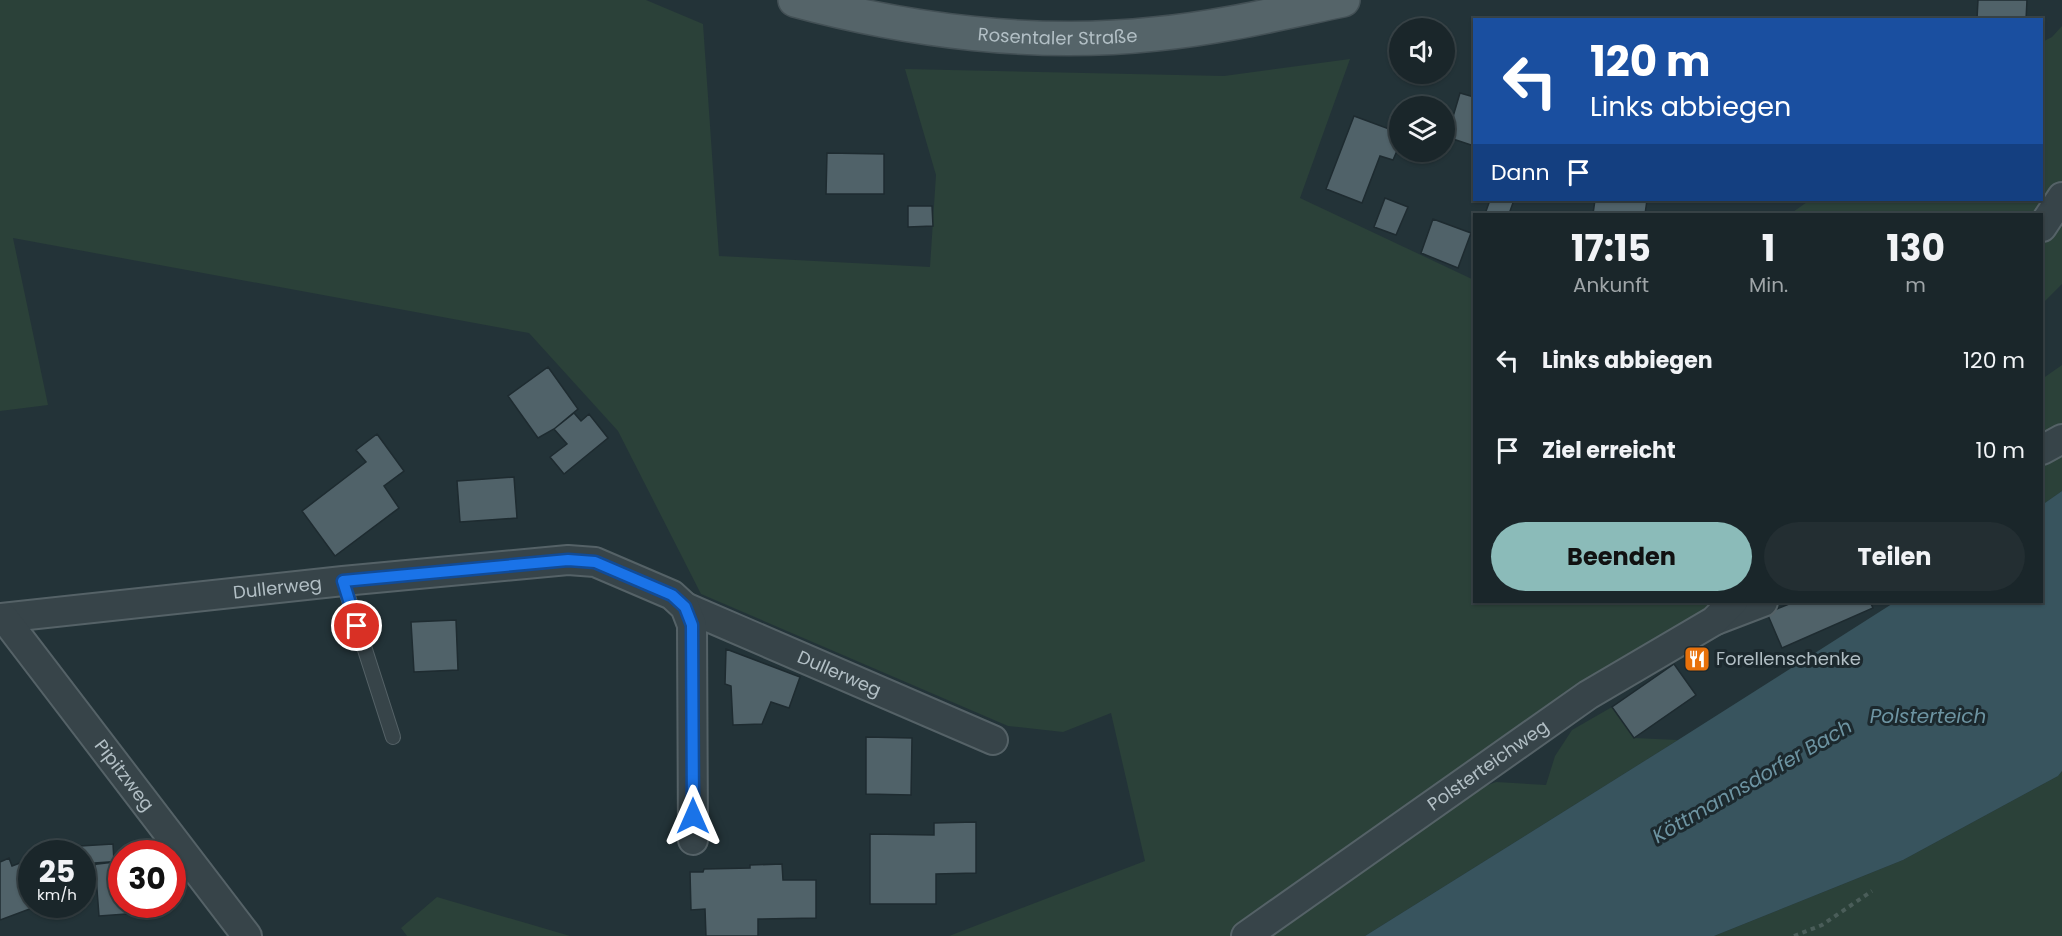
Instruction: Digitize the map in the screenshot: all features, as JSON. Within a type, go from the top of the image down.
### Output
[{"type":"main road","name":"Rosentaler Straße","points":[[795,0],[850,15],[948,31],[1056,38],[1155,34],[1219,25],[1331,3]]},
{"type":"street","points":[[2043,226],[2062,197]]},
{"type":"street","points":[[2043,449],[2062,439]]},
{"type":"street","name":"Dullerweg","points":[[2,618],[343,581],[568,560],[595,562],[672,595],[685,607],[993,740]]},
{"type":"street","name":"Polsterteichweg","points":[[1246,936],[1588,695],[1723,611],[1759,603]]},
{"type":"street","points":[[685,607],[692,625],[693,840]]},
{"type":"street","name":"Pipitzweg","points":[[2,618],[247,936]]},
{"type":"lane","points":[[343,581],[393,737]]},
{"type":"path","points":[[1794,936],[1822,925],[1872,891]]},
{"type":"green space","points":[[0,0],[646,0],[703,24],[719,256],[930,267],[936,175],[905,69],[1224,76],[1350,59],[1300,198],[1473,280],[1473,603],[1761,603],[1431,807],[1496,782],[1546,785],[1555,756],[1572,730],[1612,707],[1634,738],[1678,740],[1365,936],[949,936],[1145,861],[1111,713],[1063,732],[1008,726],[701,594],[618,431],[529,333],[13,238],[48,405],[0,411]]},
{"type":"green space","points":[[2062,26],[2062,284],[2043,303],[2043,213],[1791,213],[1809,201],[2043,201],[2043,42],[2052,37]]},
{"type":"green space","points":[[2062,365],[2062,491],[2043,504],[2043,378]]},
{"type":"green space","points":[[2062,771],[2062,936],[1714,936],[1903,860],[2058,776]]},
{"type":"green space","points":[[437,897],[570,936],[407,936],[401,928]]},
{"type":"water","name":"Polsterteich","points":[[2062,491],[2062,771],[2058,776],[1903,860],[1714,936],[1365,936],[1893,603],[2043,603],[2043,504]]},
{"type":"building","points":[[1978,0],[2027,0],[2026,18],[1977,18]]},
{"type":"building","points":[[1460,93],[1473,97],[1473,146],[1455,140],[1455,110]]},
{"type":"building","points":[[1354,116],[1389,129],[1389,159],[1380,156],[1362,203],[1326,189]]},
{"type":"building","points":[[827,153],[884,154],[884,194],[826,194]]},
{"type":"building","points":[[1385,198],[1408,207],[1396,235],[1374,227]]},
{"type":"building","points":[[1490,201],[1514,201],[1509,213],[1485,213]]},
{"type":"building","points":[[1595,201],[1647,201],[1645,213],[1593,213]]},
{"type":"building","points":[[908,206],[932,206],[933,226],[908,227]]},
{"type":"building","points":[[1433,219],[1471,233],[1458,268],[1421,253]]},
{"type":"building","points":[[548,367],[578,409],[554,429],[538,438],[508,396]]},
{"type":"building","points":[[574,413],[581,421],[589,414],[608,438],[564,474],[550,457],[567,444],[554,429]]},
{"type":"building","points":[[377,434],[404,471],[384,486],[399,508],[335,556],[302,511],[366,462],[356,450]]},
{"type":"building","points":[[514,477],[517,518],[460,522],[457,481]]},
{"type":"building","points":[[1792,603],[1870,603],[1873,608],[1782,648],[1767,613]]},
{"type":"building","points":[[456,620],[458,670],[414,672],[411,622]]},
{"type":"building","points":[[726,649],[800,677],[789,708],[771,702],[762,724],[733,725],[731,686],[725,684]]},
{"type":"building","points":[[1674,664],[1696,695],[1634,738],[1612,707]]},
{"type":"building","points":[[866,737],[912,738],[911,795],[866,794]]},
{"type":"building","points":[[976,822],[976,873],[936,874],[936,904],[870,904],[870,834],[934,835],[934,823]]},
{"type":"building","points":[[108,844],[108,863],[96,864],[96,845]]},
{"type":"building","points":[[9,858],[12,866],[18,864],[18,913],[0,920],[0,862]]},
{"type":"building","points":[[108,862],[108,915],[99,916],[96,863]]},
{"type":"building","points":[[782,864],[783,880],[816,880],[816,918],[758,919],[758,936],[706,936],[705,909],[691,910],[690,872]]},
{"type":"place","name":"Forellenschenke","points":[[1697,659]]},
{"type":"route","points":[[357,626],[343,581],[568,560],[595,562],[672,595],[685,607],[692,625],[693,816]]},
{"type":"water label","name":"Köttmannsdorfer Bach","points":[[1752,781]]}]
